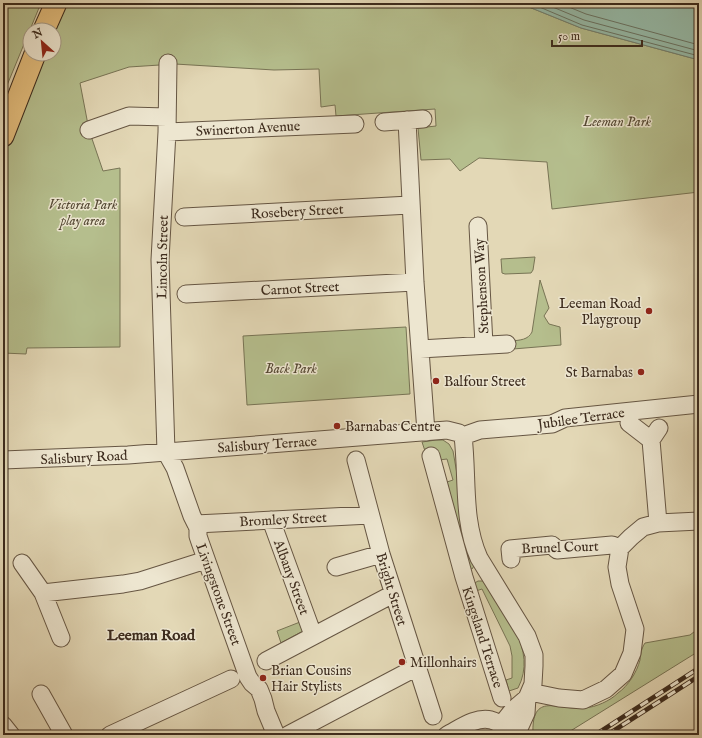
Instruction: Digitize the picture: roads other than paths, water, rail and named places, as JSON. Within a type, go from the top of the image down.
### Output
[{"type":"main road","points":[[48,22],[56,3]]},
{"type":"main road","points":[[3,136],[32,62]]},
{"type":"street","name":"Lincoln Street","points":[[166,452],[160,260],[167,124],[168,63]]},
{"type":"street","name":"Swinerton Avenue","points":[[89,130],[128,116],[167,124],[328,119],[355,124]]},
{"type":"street","points":[[384,122],[415,120],[410,205],[426,432]]},
{"type":"street","name":"Rosebery Street","points":[[184,217],[410,205]]},
{"type":"street","name":"Stephenson Way","points":[[478,226],[484,345]]},
{"type":"street","name":"Carnot Street","points":[[186,294],[415,282]]},
{"type":"street","name":"Stephenson Way","points":[[420,349],[507,344]]},
{"type":"street","name":"Jubilee Terrace","points":[[463,436],[480,430],[552,424],[565,418],[699,404]]},
{"type":"street","points":[[629,423],[655,434],[658,523]]},
{"type":"street","name":"Salisbury Terrace","points":[[166,452],[447,430],[459,433],[463,436]]},
{"type":"street","name":"Kingsland Terrace","points":[[463,436],[469,529],[474,548],[527,636],[534,655],[533,684],[528,695]]},
{"type":"street","name":"Salisbury Road","points":[[3,460],[166,452]]},
{"type":"street","name":"Livingstone Street","points":[[166,452],[175,468],[192,516],[198,528],[198,536],[206,560],[248,677],[259,689],[276,735]]},
{"type":"street","name":"Kingsland Terrace","points":[[431,456],[464,577],[502,698]]},
{"type":"street","name":"Bright Street","points":[[356,460],[393,594],[433,716]]},
{"type":"street","name":"Bromley Street","points":[[196,524],[370,515]]},
{"type":"street","name":"Albany Street","points":[[271,520],[313,635]]},
{"type":"street","points":[[447,735],[473,721],[482,719],[506,729],[513,710],[528,695],[583,700],[606,690],[623,674],[632,653],[635,629],[620,584],[617,567],[620,548],[630,537],[643,527],[658,523],[699,521]]},
{"type":"street","name":"Brunel Court","points":[[511,559],[510,549],[552,545],[558,550],[612,545],[620,548]]},
{"type":"street","points":[[336,567],[381,554]]},
{"type":"street","points":[[43,593],[134,582],[206,560]]},
{"type":"street","points":[[22,563],[43,593],[61,638]]},
{"type":"street","name":"Kingsland Terrace","points":[[464,577],[487,571]]},
{"type":"street","points":[[266,660],[393,594]]},
{"type":"street","points":[[288,735],[417,668]]},
{"type":"street","points":[[110,735],[231,679]]},
{"type":"street","points":[[41,694],[64,735]]},
{"type":"street","points":[[3,725],[11,735]]},
{"type":"water","points":[[519,3],[699,3],[699,60],[581,28]]},
{"type":"railway","points":[[595,735],[699,668]]},
{"type":"railway","points":[[607,735],[699,676]]},
{"type":"place","name":"Leeman Road Playgroup","points":[[649,311]]},
{"type":"place","name":"St Barnabas","points":[[641,372]]},
{"type":"place","name":"Balfour Street","points":[[436,381]]},
{"type":"place","name":"Barnabas Centre","points":[[337,426]]},
{"type":"place","name":"Millonhairs","points":[[402,662]]},
{"type":"place","name":"Brian Cousins Hair Stylists","points":[[263,678]]},
{"type":"district","name":"Leeman Road","points":[[151,635]]},
{"type":"park label","name":"Leeman Park","points":[[617,121]]},
{"type":"park label","name":"Victoria Park play area","points":[[83,212]]},
{"type":"park label","name":"Back Park","points":[[291,368]]}]
